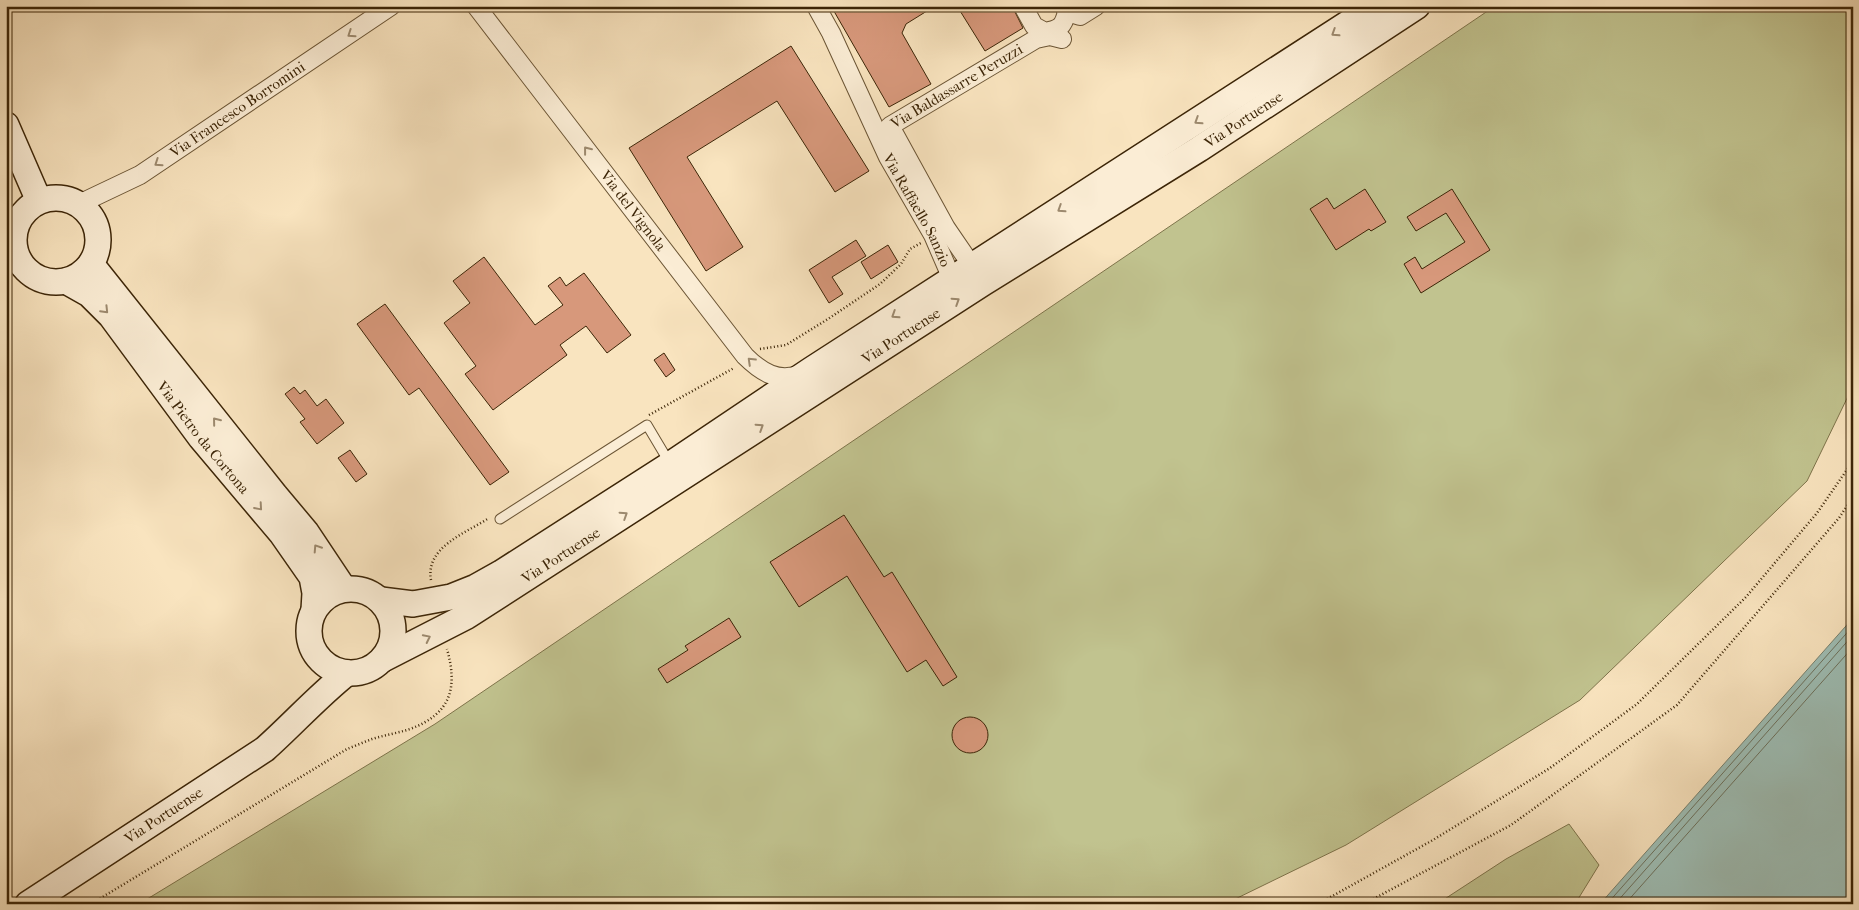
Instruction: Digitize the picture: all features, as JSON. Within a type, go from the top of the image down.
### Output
[{"type":"street","name":"Via Francesco Borromini","points":[[79,204],[140,175],[391,6]]},
{"type":"street","name":"Via del Vignola","points":[[476,6],[745,356],[763,372],[774,376],[793,377],[811,370]]},
{"type":"street","name":"Via Raffaello Sanzio","points":[[816,6],[835,42],[888,157],[933,235],[962,272]]},
{"type":"street","points":[[1023,6],[1034,26],[1045,32],[1058,29],[1065,22],[1066,9],[1080,16],[1096,6]]},
{"type":"street","name":"Via Portuense","points":[[381,600],[413,604],[450,596],[476,587],[509,568],[671,464],[962,272],[1376,6]]},
{"type":"street","name":"Via Portuense","points":[[383,659],[468,616],[983,283],[1199,149],[1417,6]]},
{"type":"street","name":"Via Baldassarre Peruzzi","points":[[962,272],[946,228],[890,126],[1036,39],[1050,36],[1062,39]]},
{"type":"street","points":[[6,125],[39,201]]},
{"type":"street","points":[[59,198],[79,204],[89,214],[96,226],[97,252],[91,264],[84,272],[66,281],[52,282],[37,278],[26,270],[17,258],[10,229],[28,208],[39,201],[59,198]]},
{"type":"street","name":"Via Pietro da Cortona","points":[[91,264],[274,495],[306,532],[344,589]]},
{"type":"street","name":"Via Pietro da Cortona","points":[[66,281],[89,294],[111,316],[201,438],[282,534],[312,577],[315,593],[314,610]]},
{"type":"street","points":[[354,588],[365,590],[381,600],[392,617],[394,630],[391,646],[383,659],[374,667],[363,672],[348,673],[329,667],[321,661],[310,642],[309,627],[314,610],[326,596],[344,589],[354,588]]},
{"type":"street","name":"Via Portuense","points":[[296,721],[309,697],[314,679],[314,651]]},
{"type":"street","name":"Via Portuense","points":[[28,904],[265,749],[296,721],[323,692],[348,673]]},
{"type":"lane","points":[[500,519],[647,425],[671,464]]},
{"type":"path","points":[[1318,904],[1433,840],[1550,768],[1637,704],[1746,597],[1817,513],[1853,461]]},
{"type":"path","points":[[1364,904],[1511,825],[1678,705],[1839,518],[1853,497]]},
{"type":"green space","points":[[1495,6],[1853,6],[1853,386],[1807,481],[1580,700],[1346,845],[1225,904],[139,904],[435,724]]},
{"type":"green space","points":[[1569,824],[1599,865],[1575,904],[1437,904],[1506,859]]},
{"type":"water","points":[[1853,618],[1853,904],[1600,904]]},
{"type":"building","points":[[831,6],[935,6],[906,24],[902,33],[931,84],[889,107]]},
{"type":"building","points":[[957,6],[1012,6],[1023,28],[985,51]]},
{"type":"building","points":[[791,46],[869,171],[835,192],[777,101],[687,157],[743,247],[706,271],[629,148]]},
{"type":"building","points":[[1365,189],[1386,222],[1371,231],[1369,229],[1336,250],[1310,209],[1327,198],[1334,209]]},
{"type":"building","points":[[1452,189],[1490,250],[1421,293],[1404,264],[1415,257],[1422,269],[1465,242],[1446,213],[1416,231],[1407,217]]},
{"type":"building","points":[[856,240],[866,256],[832,277],[843,294],[829,303],[809,270]]},
{"type":"building","points":[[888,245],[898,262],[871,279],[861,262]]},
{"type":"building","points":[[484,257],[535,325],[563,305],[548,286],[560,277],[566,286],[584,273],[631,335],[607,353],[586,326],[560,345],[567,355],[493,410],[465,374],[476,366],[444,323],[470,303],[453,281]]},
{"type":"building","points":[[385,304],[509,472],[490,485],[419,388],[409,395],[357,324]]},
{"type":"building","points":[[664,353],[675,370],[666,377],[654,360]]},
{"type":"building","points":[[294,387],[300,394],[305,390],[317,406],[326,399],[344,423],[317,444],[300,422],[305,419],[285,394]]},
{"type":"building","points":[[350,450],[367,474],[356,482],[338,458]]},
{"type":"building","points":[[844,515],[884,577],[892,572],[957,677],[943,686],[926,660],[907,672],[847,576],[799,607],[770,562]]},
{"type":"building","points":[[729,618],[741,637],[667,683],[658,669],[688,650],[685,646]]},
{"type":"building","points":[[970,717],[977,718],[983,722],[987,728],[987,742],[983,748],[977,752],[970,753],[963,752],[957,748],[953,742],[952,735],[953,728],[957,722],[963,718]]}]
